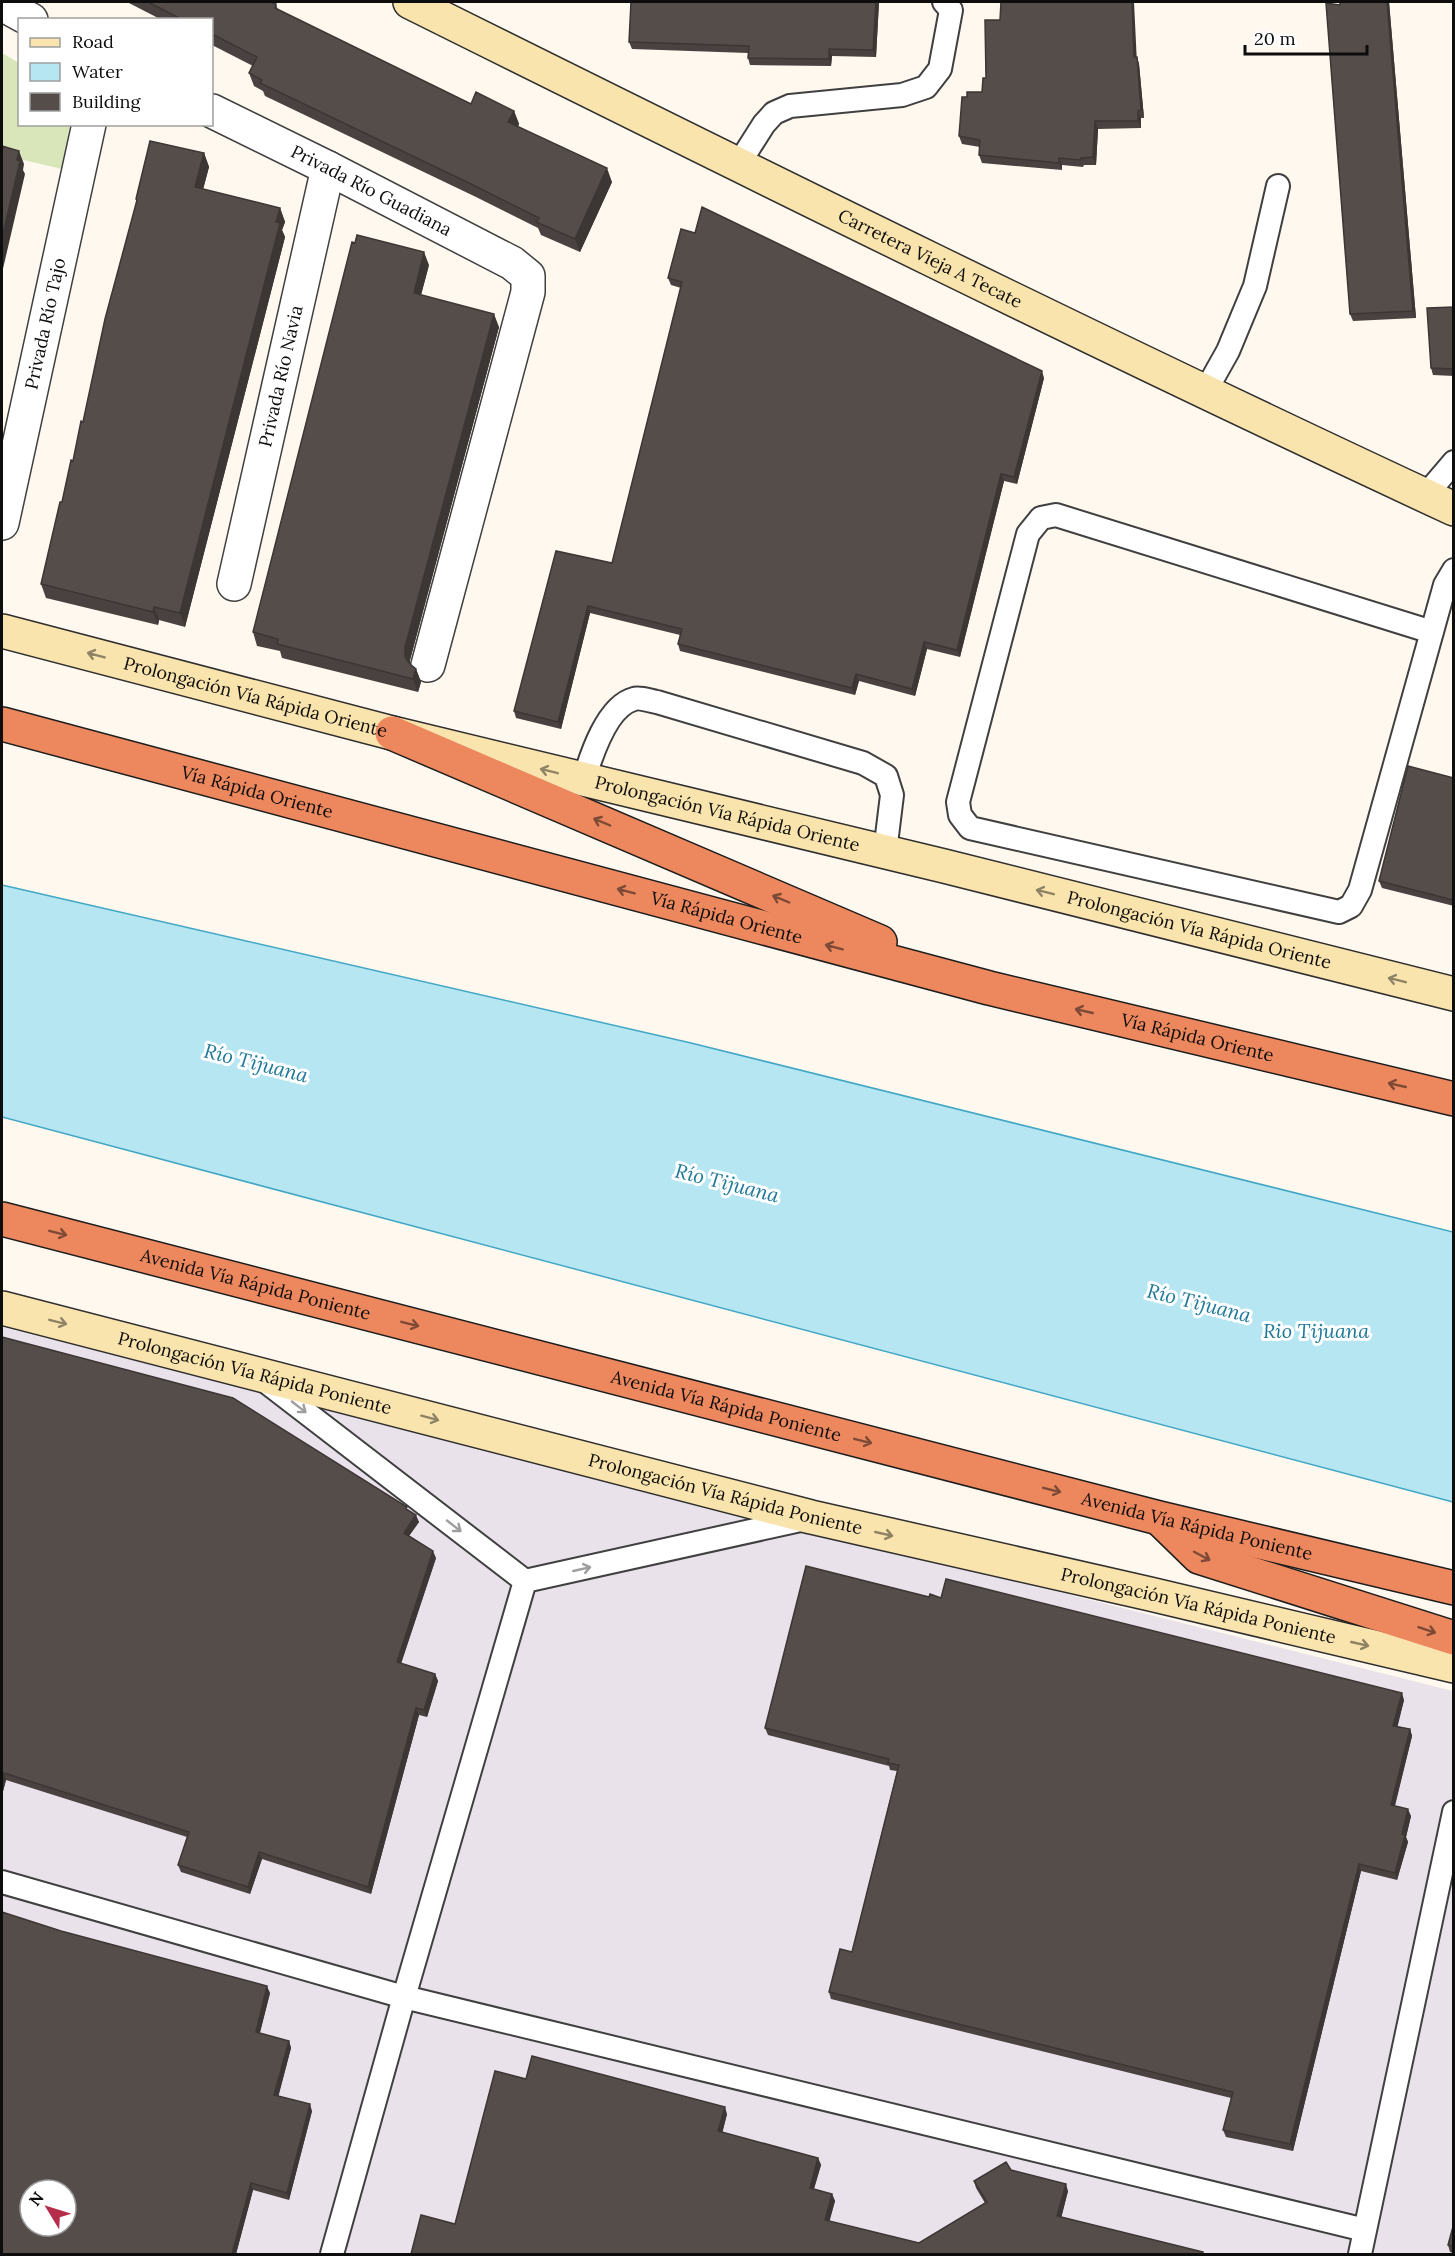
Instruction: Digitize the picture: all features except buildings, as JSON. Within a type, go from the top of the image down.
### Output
[{"type":"highway","name":"Vía Rápida Oriente","points":[[2,724],[989,988],[1454,1099]]},
{"type":"highway","points":[[392,733],[989,988]]},
{"type":"highway","name":"Avenida Vía Rápida Poniente","points":[[2,1219],[1159,1518],[1454,1588]]},
{"type":"highway","points":[[1159,1518],[1199,1557],[1454,1638]]},
{"type":"main road","name":"Carretera Vieja A Tecate","points":[[410,2],[738,165],[1205,392],[1439,502]]},
{"type":"main road","name":"Prolongación Vía Rápida Oriente","points":[[2,631],[392,733],[885,852],[1454,994]]},
{"type":"main road","name":"Prolongación Vía Rápida Poniente","points":[[2,1308],[811,1517],[1454,1666]]},
{"type":"street","name":"Privada Río Guadiana","points":[[213,111],[512,263],[528,276],[528,292],[428,665]]},
{"type":"street","name":"Privada Río Tajo","points":[[2,523],[89,126]]},
{"type":"street","name":"Privada Río Navia","points":[[234,584],[328,168]]},
{"type":"lane","points":[[738,165],[764,124],[774,113],[790,106],[902,94],[926,87],[940,69],[951,10],[944,2]]},
{"type":"lane","points":[[1205,392],[1228,351],[1255,286],[1278,186]]},
{"type":"lane","points":[[1439,502],[1454,462]]},
{"type":"lane","points":[[1432,632],[1056,515],[1041,518],[1028,534],[958,802],[960,815],[970,828],[1339,912],[1351,906],[1360,890],[1432,632],[1445,585],[1454,570]]},
{"type":"lane","points":[[584,779],[592,753],[616,709],[635,698],[657,702],[863,763],[886,776],[892,795],[885,852]]},
{"type":"lane","points":[[253,1372],[525,1581]]},
{"type":"lane","points":[[525,1581],[811,1517]]},
{"type":"lane","points":[[332,2254],[525,1581]]},
{"type":"lane","points":[[1360,2254],[1454,1812]]},
{"type":"lane","points":[[2,1882],[404,1997],[1365,2230]]},
{"type":"shaded area","points":[[2,1327],[1453,1691],[1453,2254],[2,2254]]},
{"type":"green space","points":[[2,53],[18,62],[18,126],[70,126],[62,169],[2,155]]},
{"type":"water","name":"Rio Tijuana","points":[[2,885],[691,1043],[1453,1232],[1453,1502],[2,1117]]},
{"type":"water label","name":"Río Tijuana","points":[[256,1063]]},
{"type":"water label","name":"Río Tijuana","points":[[727,1183]]},
{"type":"water label","name":"Río Tijuana","points":[[1199,1303]]}]
